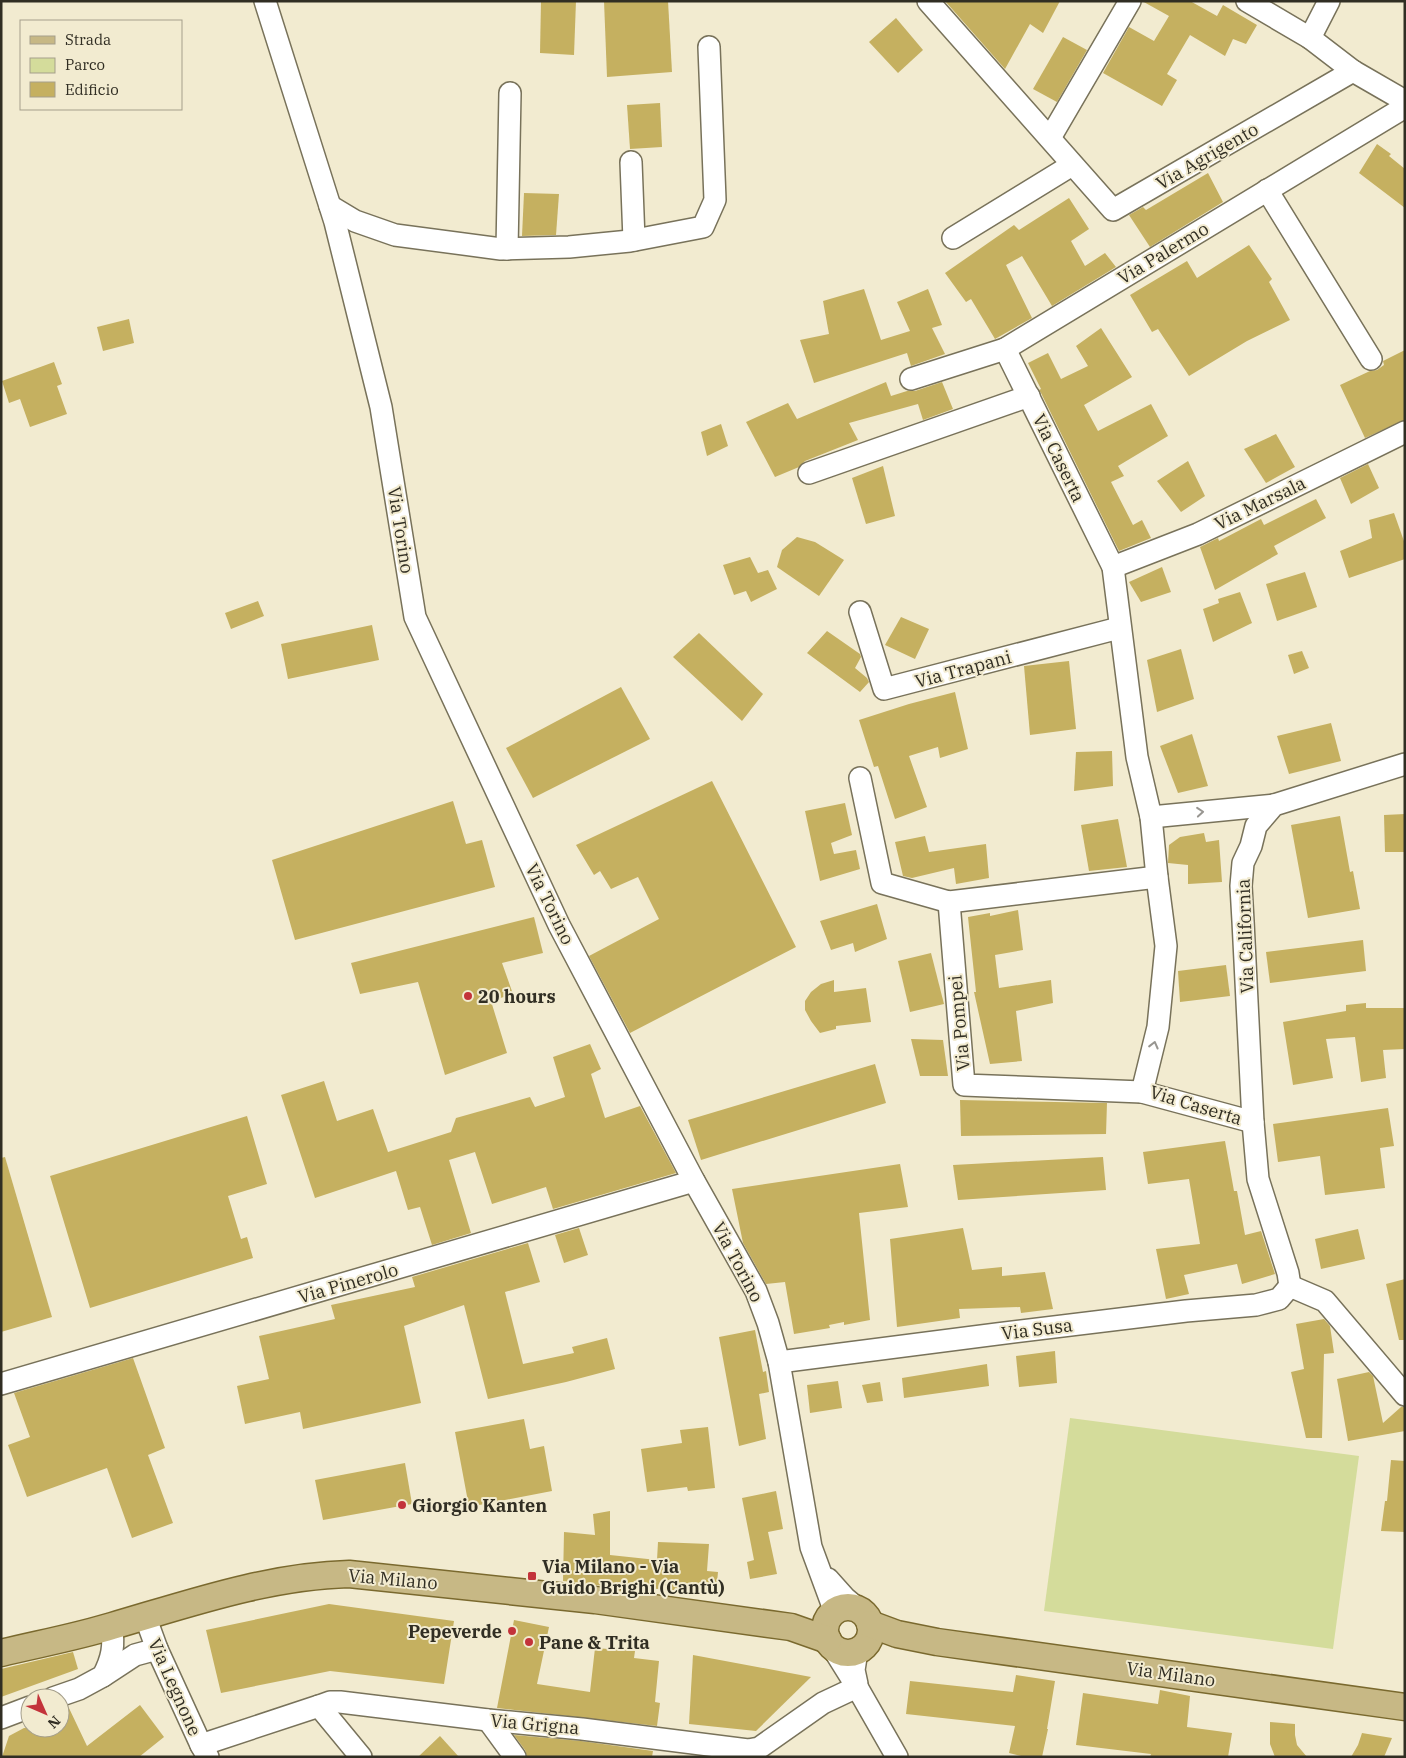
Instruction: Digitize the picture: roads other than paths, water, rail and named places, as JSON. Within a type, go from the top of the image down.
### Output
[{"type":"main road","name":"Via Milano","points":[[1,1653],[254,1587],[330,1574],[349,1574],[594,1600],[791,1627],[897,1634],[937,1642],[1405,1707]]},
{"type":"street","name":"Via Torino","points":[[265,1],[332,214],[381,407],[415,617],[559,925],[694,1181],[756,1291],[768,1322],[779,1362],[806,1527],[817,1565],[837,1590],[858,1687],[897,1757]]},
{"type":"street","name":"Via Agrigento","points":[[928,1],[1113,210],[1353,71]]},
{"type":"street","points":[[1050,138],[1130,1]]},
{"type":"street","points":[[1247,1],[1310,38],[1353,71],[1405,102]]},
{"type":"street","points":[[1310,38],[1329,1]]},
{"type":"street","points":[[332,214],[396,235],[507,249],[569,247],[634,240],[703,227],[715,200],[709,47]]},
{"type":"street","points":[[507,249],[510,93]]},
{"type":"street","name":"Via Palermo","points":[[911,379],[1005,348],[1405,107]]},
{"type":"street","points":[[631,162],[634,240]]},
{"type":"street","points":[[953,238],[1072,165]]},
{"type":"street","points":[[1267,190],[1371,359]]},
{"type":"street","name":"Via Caserta","points":[[1005,348],[1113,567],[1137,757],[1151,817],[1166,946],[1158,1027],[1142,1092],[1253,1122],[1258,1178],[1288,1273],[1290,1286]]},
{"type":"street","points":[[809,473],[1029,396]]},
{"type":"street","name":"Via Marsala","points":[[1113,567],[1198,534],[1405,432]]},
{"type":"street","name":"Via Trapani","points":[[860,612],[884,689],[1120,628]]},
{"type":"street","points":[[1151,817],[1274,805],[1405,764]]},
{"type":"street","points":[[860,778],[882,883],[949,902],[1157,877]]},
{"type":"street","name":"Via California","points":[[1253,1122],[1241,886],[1243,863],[1251,846],[1256,826],[1274,805]]},
{"type":"street","name":"Via Pompei","points":[[949,902],[964,1085],[1142,1092]]},
{"type":"street","name":"Via Pinerolo","points":[[1,1384],[694,1181]]},
{"type":"street","points":[[1290,1286],[1325,1301],[1405,1395]]},
{"type":"street","name":"Via Susa","points":[[779,1362],[1186,1311],[1256,1305],[1278,1299],[1290,1286]]},
{"type":"street","name":"Via Legnone","points":[[145,1616],[157,1649],[205,1751]]},
{"type":"street","points":[[103,1676],[113,1653],[113,1638],[110,1626]]},
{"type":"street","points":[[70,1692],[103,1676],[136,1655],[157,1649]]},
{"type":"street","name":"Via Grigna","points":[[205,1751],[318,1706],[330,1702],[340,1702],[488,1720],[582,1728],[761,1752],[823,1703],[858,1687]]},
{"type":"street","points":[[318,1706],[361,1757]]},
{"type":"street","points":[[1,1718],[20,1711]]},
{"type":"street","points":[[488,1720],[516,1757]]},
{"type":"place","name":"20 hours","points":[[468,996]]},
{"type":"place","name":"Giorgio Kanten","points":[[402,1505]]},
{"type":"place","name":"Via Milano - Via Guido Brighi (Cantù)","points":[[532,1576]]},
{"type":"place","name":"Pepeverde","points":[[512,1631]]},
{"type":"place","name":"Pane & Trita","points":[[529,1642]]}]
